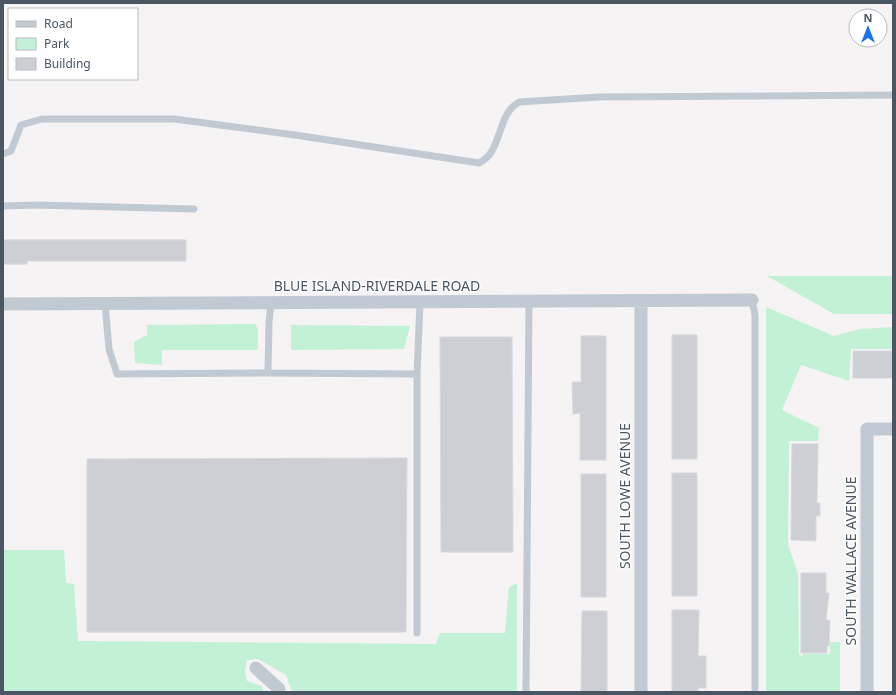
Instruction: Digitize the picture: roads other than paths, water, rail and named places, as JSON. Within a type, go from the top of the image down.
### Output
[{"type":"street","name":"BLUE ISLAND-RIVERDALE ROAD","points":[[3,304],[752,300]]},
{"type":"street","name":"SOUTH LOWE AVENUE","points":[[641,301],[641,692]]},
{"type":"street","name":"SOUTH WALLACE AVENUE","points":[[867,692],[866,429],[893,429]]},
{"type":"street","points":[[256,668],[279,689],[279,692]]},
{"type":"lane","points":[[3,154],[11,151],[20,125],[31,120],[174,119],[303,136],[479,163],[487,160],[509,111],[519,102],[599,97],[893,95]]},
{"type":"lane","points":[[3,206],[36,204],[194,209]]},
{"type":"lane","points":[[752,300],[754,315],[755,692]]},
{"type":"lane","points":[[526,692],[529,301]]},
{"type":"lane","points":[[417,633],[417,374],[420,302]]},
{"type":"lane","points":[[268,373],[271,303]]},
{"type":"lane","points":[[105,304],[109,349],[117,374],[417,374]]}]
